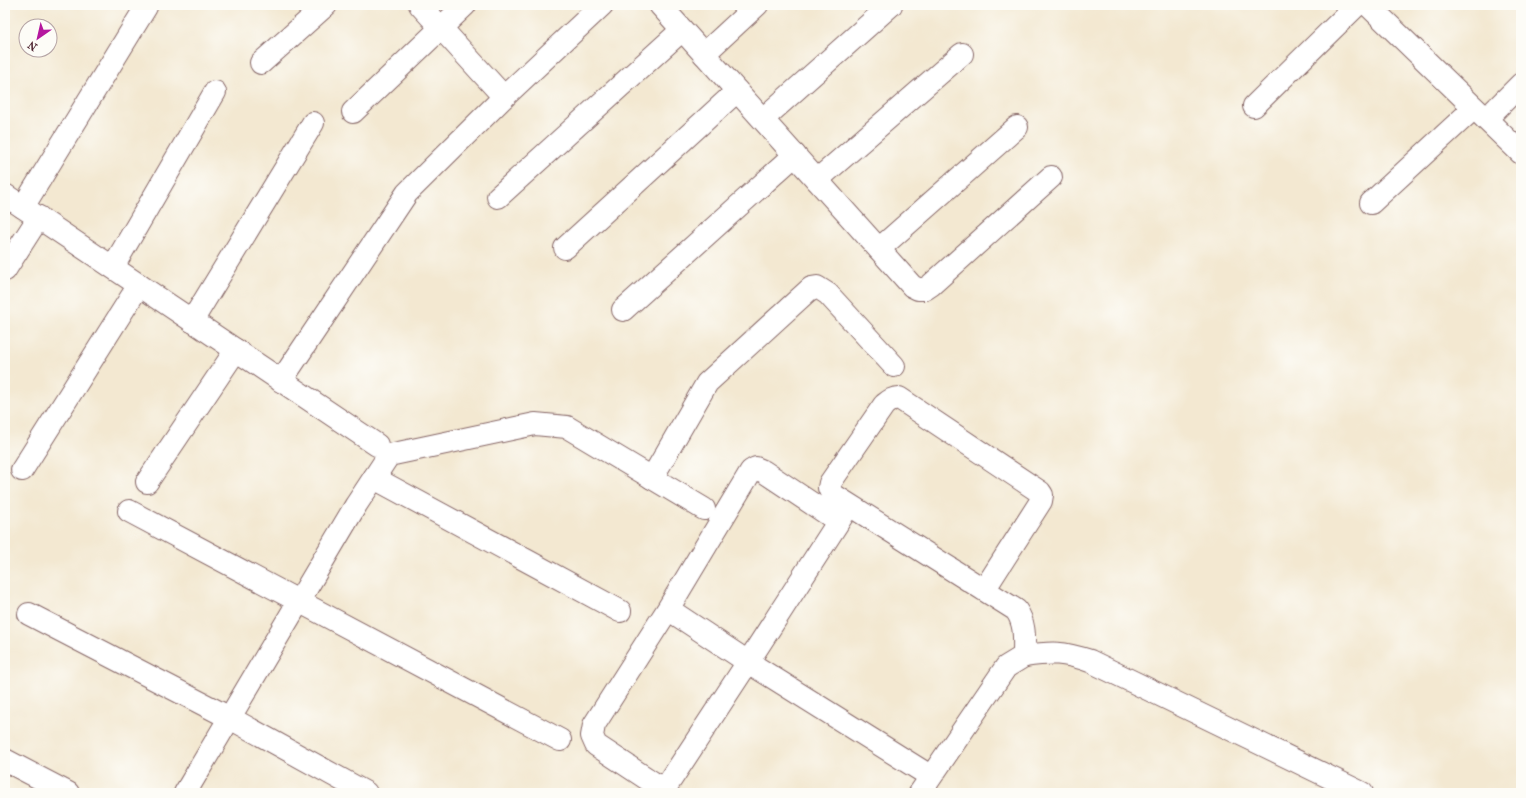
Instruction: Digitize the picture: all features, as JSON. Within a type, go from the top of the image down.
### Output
[{"type":"street","points":[[261,63],[326,5]]},
{"type":"street","points":[[420,5],[504,97]]},
{"type":"street","points":[[353,112],[465,5]]},
{"type":"street","points":[[281,381],[407,193],[504,97],[602,5]]},
{"type":"street","points":[[660,5],[912,286],[918,289],[925,289],[1050,177]]},
{"type":"street","points":[[704,54],[757,5]]},
{"type":"street","points":[[763,120],[891,5]]},
{"type":"street","points":[[1254,106],[1357,5]]},
{"type":"street","points":[[5,270],[31,212],[146,7]]},
{"type":"street","points":[[1379,9],[1521,153]]},
{"type":"street","points":[[498,197],[682,30]]},
{"type":"street","points":[[817,180],[962,54]]},
{"type":"street","points":[[1371,203],[1480,113],[1521,84]]},
{"type":"street","points":[[564,248],[737,91]]},
{"type":"street","points":[[113,267],[215,92]]},
{"type":"street","points":[[192,321],[314,122]]},
{"type":"street","points":[[879,249],[1017,127]]},
{"type":"street","points":[[623,310],[795,155]]},
{"type":"street","points":[[5,194],[377,445]]},
{"type":"street","points":[[22,470],[139,285]]},
{"type":"street","points":[[652,478],[708,383],[811,288],[817,287],[828,294],[894,366]]},
{"type":"street","points":[[147,482],[236,350]]},
{"type":"street","points":[[843,513],[829,488],[830,483],[884,405],[889,400],[899,398],[1040,492],[1042,495],[1041,501],[984,590]]},
{"type":"street","points":[[184,793],[356,505],[389,455],[535,424],[567,427],[704,509]]},
{"type":"street","points":[[843,513],[668,784],[660,786],[596,745],[592,736],[594,725],[668,609],[751,471],[756,468],[843,513],[984,590],[1016,610],[1021,617],[1023,626],[1024,656]]},
{"type":"street","points":[[374,478],[620,611]]},
{"type":"street","points":[[129,511],[560,740]]},
{"type":"street","points":[[668,609],[748,662],[925,785],[1006,667],[1024,656],[1052,653],[1071,654],[1090,661],[1362,793]]},
{"type":"street","points":[[29,614],[230,718],[366,793]]},
{"type":"street","points":[[5,760],[68,793]]}]
